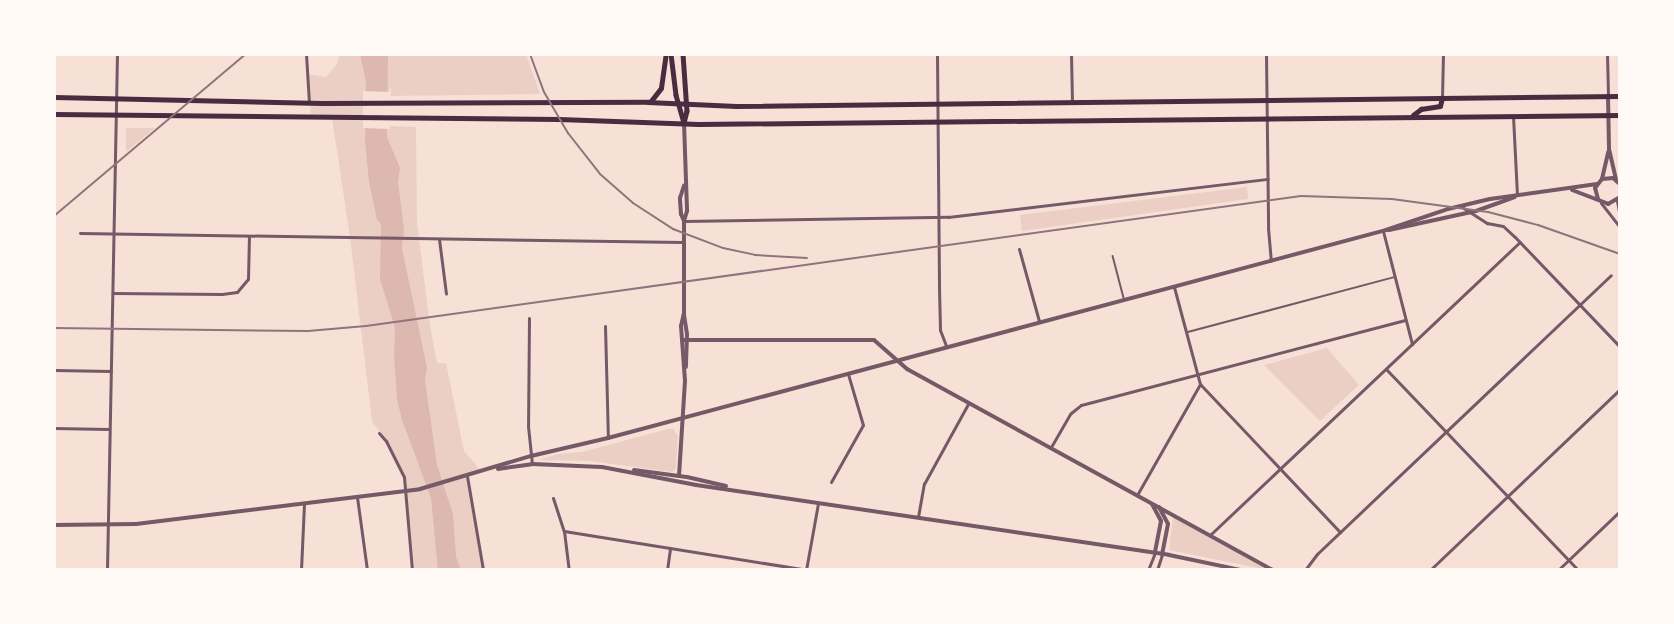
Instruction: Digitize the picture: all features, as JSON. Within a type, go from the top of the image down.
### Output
[{"type":"main road","points":[[648,102],[660,91],[666,54]]},
{"type":"main road","points":[[671,54],[678,103],[684,123]]},
{"type":"main road","points":[[682,54],[687,104],[684,123]]},
{"type":"main road","points":[[54,98],[360,104],[648,102],[736,106],[1072,104],[1620,96]]},
{"type":"main road","points":[[1413,115],[1421,108],[1440,106],[1442,98]]},
{"type":"main road","points":[[54,114],[684,123],[937,123],[1413,115],[1620,115]]},
{"type":"street","points":[[107,570],[117,54]]},
{"type":"street","points":[[306,54],[309,103]]},
{"type":"street","points":[[937,54],[940,326],[946,346]]},
{"type":"street","points":[[1071,54],[1072,104]]},
{"type":"street","points":[[1266,54],[1271,261]]},
{"type":"street","points":[[1442,98],[1443,54]]},
{"type":"street","points":[[1607,54],[1609,148],[1616,179],[1620,184]]},
{"type":"street","points":[[1513,115],[1517,195]]},
{"type":"street","points":[[679,476],[685,381],[684,221],[680,198],[684,186],[684,123]]},
{"type":"street","points":[[1609,148],[1602,179],[1597,184],[1595,192],[1620,227]]},
{"type":"street","points":[[684,221],[939,217],[1268,179]]},
{"type":"street","points":[[1602,179],[1616,179]]},
{"type":"street","points":[[54,525],[108,526],[420,489],[531,456],[608,438],[684,415],[1174,287],[1490,199],[1597,184]]},
{"type":"street","points":[[1569,189],[1608,204],[1618,199],[1620,216]]},
{"type":"street","points":[[1384,230],[1472,212],[1510,201],[1517,195]]},
{"type":"street","points":[[1462,207],[1487,223],[1503,226],[1620,347]]},
{"type":"street","points":[[1384,230],[1412,344]]},
{"type":"street","points":[[80,233],[683,242]]},
{"type":"street","points":[[113,293],[222,294],[237,292],[248,279],[249,236]]},
{"type":"street","points":[[439,239],[446,294]]},
{"type":"street","points":[[1211,534],[1520,242]]},
{"type":"street","points":[[1019,249],[1039,321]]},
{"type":"street","points":[[1305,570],[1340,532],[1611,275]]},
{"type":"street","points":[[1174,287],[1188,332],[1200,384],[1281,467],[1340,532]]},
{"type":"street","points":[[529,318],[532,464]]},
{"type":"street","points":[[1051,447],[1077,407],[1406,320]]},
{"type":"street","points":[[605,326],[608,438]]},
{"type":"street","points":[[685,340],[869,339],[879,343],[907,369],[1273,570]]},
{"type":"street","points":[[1386,369],[1578,570]]},
{"type":"street","points":[[54,370],[111,371]]},
{"type":"street","points":[[831,482],[863,425],[848,373]]},
{"type":"street","points":[[1137,495],[1200,384]]},
{"type":"street","points":[[1430,570],[1620,389]]},
{"type":"street","points":[[918,517],[924,484],[969,404]]},
{"type":"street","points":[[54,428],[109,429]]},
{"type":"street","points":[[379,433],[393,452],[405,477],[412,570]]},
{"type":"street","points":[[485,471],[532,464],[578,464],[679,476],[732,488],[1162,554],[1241,570]]},
{"type":"street","points":[[627,471],[696,485],[732,488]]},
{"type":"street","points":[[467,476],[483,570]]},
{"type":"street","points":[[357,497],[367,570]]},
{"type":"street","points":[[554,498],[564,531],[569,570]]},
{"type":"street","points":[[1148,570],[1155,553],[1161,521],[1149,501]]},
{"type":"street","points":[[564,531],[807,570],[819,502]]},
{"type":"street","points":[[301,570],[304,503]]},
{"type":"street","points":[[1155,504],[1167,521],[1157,570]]},
{"type":"street","points":[[1558,570],[1620,511]]},
{"type":"street","points":[[667,570],[670,548]]},
{"type":"lane","points":[[1113,256],[1125,299]]},
{"type":"lane","points":[[1188,332],[1395,276]]},
{"type":"shaded area","points":[[340,54],[526,54],[540,94],[388,96],[388,126],[416,127],[417,223],[430,326],[437,363],[446,363],[464,451],[482,472],[467,476],[483,570],[412,570],[404,477],[393,452],[372,421],[350,237],[332,118],[311,117],[308,74],[326,77],[337,64]]},
{"type":"shaded area","points":[[360,54],[388,54],[387,137],[400,168],[398,182],[404,229],[402,248],[427,368],[425,380],[437,465],[453,514],[456,557],[461,570],[438,570],[431,498],[402,420],[397,399],[394,357],[395,328],[380,279],[381,224],[377,220],[369,182],[365,141],[366,82]]},
{"type":"shaded area","points":[[126,128],[155,128],[126,152]]},
{"type":"shaded area","points":[[1247,187],[1248,199],[1022,231],[1020,215]]},
{"type":"shaded area","points":[[1327,348],[1359,385],[1320,421],[1264,365]]},
{"type":"shaded area","points":[[673,429],[678,436],[676,468],[673,472],[589,461],[538,460],[558,454],[582,452]]},
{"type":"shaded area","points":[[1173,517],[1268,570],[1169,550]]},
{"type":"pier","points":[[391,87],[390,129],[363,128],[363,91],[389,92]]},
{"type":"railway","points":[[54,216],[246,54]]},
{"type":"railway","points":[[530,54],[544,92],[568,133],[600,174],[633,203],[673,229],[723,248],[755,255],[807,258]]},
{"type":"railway","points":[[54,328],[308,331],[366,326],[1301,196],[1392,199],[1488,212],[1538,225],[1620,254]]}]
